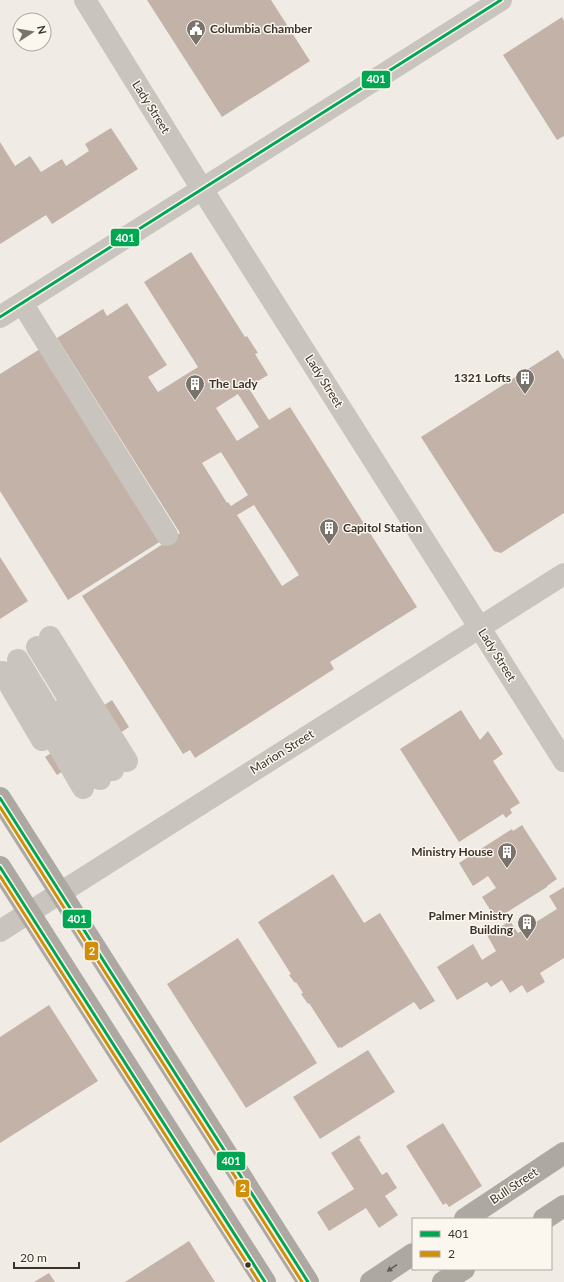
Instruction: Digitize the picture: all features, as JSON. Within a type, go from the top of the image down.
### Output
[{"type":"main road","points":[[0,798],[308,1282]]},
{"type":"main road","points":[[0,867],[265,1282]]},
{"type":"main road","name":"Bull Street","points":[[466,1218],[564,1153]]},
{"type":"main road","points":[[546,1218],[564,1206]]},
{"type":"main road","points":[[371,1282],[412,1255]]},
{"type":"main road","points":[[443,1282],[462,1270]]},
{"type":"street","name":"Lady Street","points":[[85,0],[202,189],[564,761]]},
{"type":"street","points":[[0,317],[500,0]]},
{"type":"street","points":[[22,303],[167,535]]},
{"type":"street","name":"Marion Street","points":[[0,931],[564,574]]},
{"type":"street","points":[[102,777],[27,654],[102,777]]},
{"type":"building","points":[[147,0],[271,0],[310,61],[222,117]]},
{"type":"building","points":[[562,17],[564,21],[564,136],[557,140],[503,55]]},
{"type":"building","points":[[111,128],[138,169],[52,224],[46,215],[0,244],[0,142],[15,166],[30,156],[41,172],[62,159],[66,166],[89,151],[85,144]]},
{"type":"building","points":[[191,252],[245,337],[247,336],[258,353],[255,354],[268,375],[248,387],[269,420],[290,407],[417,607],[330,662],[334,669],[195,758],[190,750],[183,754],[82,596],[180,533],[57,338],[103,309],[107,316],[127,303],[167,365],[148,377],[158,392],[198,367],[144,282]],"holes":[[[238,394],[259,427],[237,441],[216,408]],[[221,452],[248,495],[231,506],[228,502],[227,503],[202,463]],[[254,505],[299,575],[282,586],[237,515]]]},
{"type":"building","points":[[40,349],[161,541],[68,600],[0,491],[0,374]]},
{"type":"building","points":[[558,350],[564,360],[564,513],[501,553],[494,551],[421,437]]},
{"type":"building","points":[[0,557],[28,601],[0,619]]},
{"type":"building","points":[[112,700],[129,727],[57,775],[45,757],[64,745],[100,708]]},
{"type":"building","points":[[461,710],[480,740],[488,731],[503,754],[493,761],[520,803],[510,809],[512,813],[506,818],[503,814],[459,842],[400,749]]},
{"type":"building","name":"Ministry House","points":[[522,825],[557,879],[547,887],[496,919],[482,897],[496,888],[488,876],[473,886],[459,863],[512,829],[513,831]]},
{"type":"building","points":[[333,874],[364,923],[380,913],[435,1001],[420,1010],[414,1002],[341,1048],[338,1048],[309,1003],[308,1004],[301,994],[303,993],[296,982],[295,983],[289,975],[291,974],[258,922]]},
{"type":"building","name":"Palmer Ministry Building","points":[[564,887],[564,958],[540,973],[545,982],[527,993],[522,985],[510,993],[502,980],[491,987],[487,982],[457,1000],[437,967],[473,944],[482,960],[496,951],[487,935],[510,921],[518,933],[557,909],[549,896]]},
{"type":"building","points":[[238,938],[317,1063],[246,1108],[167,984]]},
{"type":"building","points":[[49,1005],[98,1081],[0,1143],[0,1037]]},
{"type":"building","points":[[368,1050],[395,1092],[320,1139],[293,1097]]},
{"type":"building","points":[[443,1123],[482,1186],[449,1207],[446,1203],[443,1205],[406,1146]]},
{"type":"building","points":[[359,1135],[361,1138],[359,1139],[382,1175],[387,1172],[397,1188],[385,1196],[398,1215],[379,1228],[366,1208],[329,1231],[317,1212],[354,1189],[331,1153]]},
{"type":"building","points":[[189,1241],[215,1282],[125,1282]]},
{"type":"building","points":[[49,1273],[55,1282],[34,1282]]},
{"type":"transit line","name":"401","points":[[0,317],[501,0]]},
{"type":"transit line","name":"401","points":[[0,798],[308,1282]]},
{"type":"transit line","name":"2","points":[[0,807],[302,1282]]},
{"type":"transit line","name":"401","points":[[0,867],[265,1282]]},
{"type":"transit line","name":"2","points":[[0,876],[259,1282]]},
{"type":"place","name":"Columbia Chamber","points":[[196,46]]},
{"type":"place","name":"1321 Lofts","points":[[525,395]]},
{"type":"place","name":"The Lady","points":[[195,401]]},
{"type":"place","name":"Capitol Station","points":[[329,545]]},
{"type":"place","name":"Ministry House","points":[[507,869]]},
{"type":"place","name":"Palmer Ministry Building","points":[[527,940]]}]
